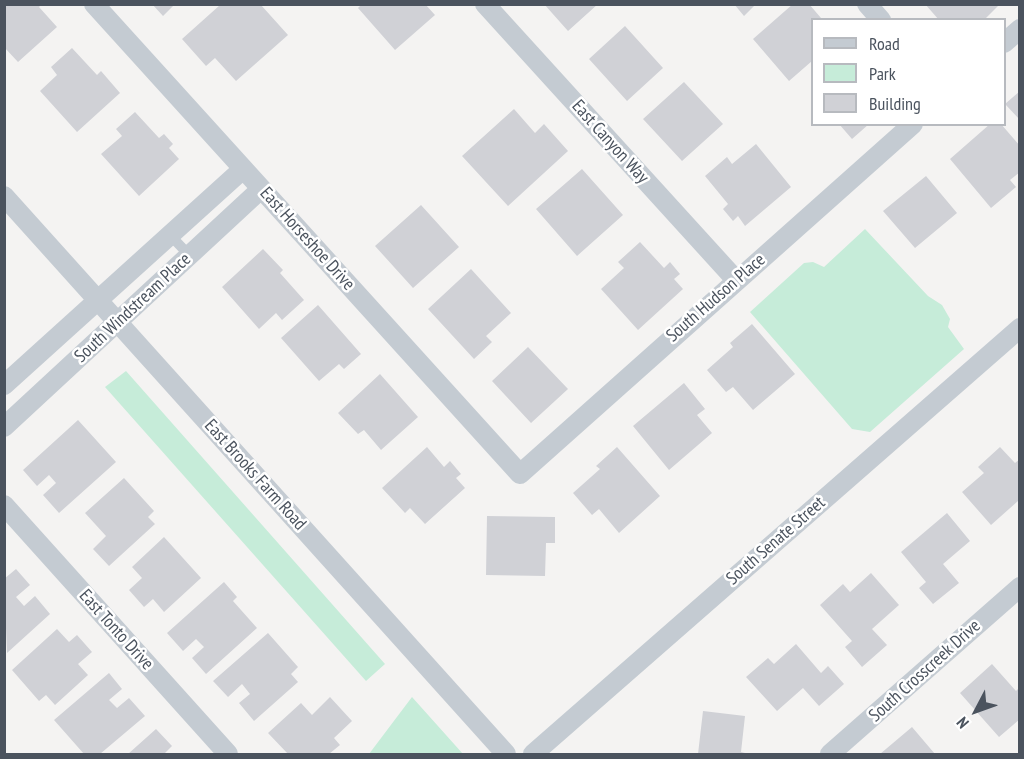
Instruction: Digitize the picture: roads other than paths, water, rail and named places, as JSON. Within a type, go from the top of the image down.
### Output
[{"type":"street","name":"East Horseshoe Drive","points":[[94,4],[520,474]]},
{"type":"street","name":"East Canyon Way","points":[[485,4],[736,280]]},
{"type":"street","points":[[867,4],[879,18]]},
{"type":"street","points":[[1006,42],[1020,29]]},
{"type":"street","name":"South Hudson Place","points":[[520,474],[912,126]]},
{"type":"street","name":"South Windstream Place","points":[[4,385],[243,169]]},
{"type":"street","name":"South Windstream Place","points":[[4,427],[261,189]]},
{"type":"street","name":"East Brooks Farm Road","points":[[4,196],[506,754]]},
{"type":"street","name":"South Senate Street","points":[[533,754],[1020,328]]},
{"type":"street","name":"East Tonto Drive","points":[[4,505],[228,754]]},
{"type":"street","name":"South Crosscreek Drive","points":[[830,754],[1018,591]]},
{"type":"lane","points":[[170,235],[190,255]]}]
